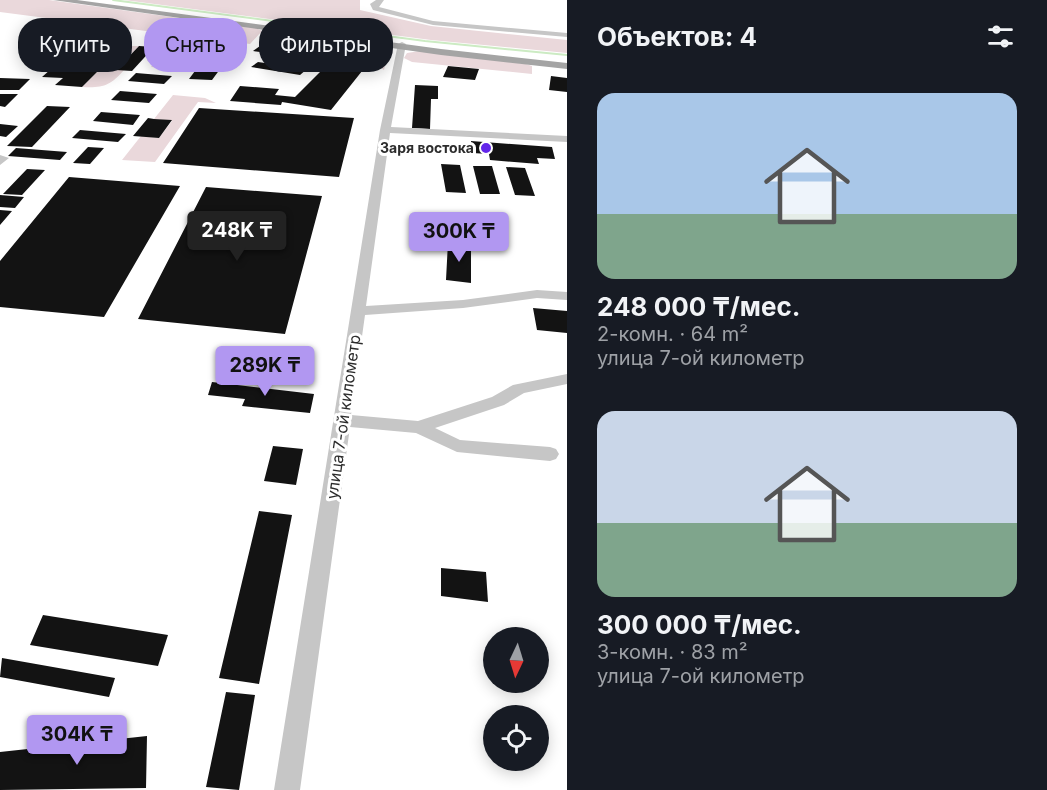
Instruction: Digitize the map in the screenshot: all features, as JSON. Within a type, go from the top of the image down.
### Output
[{"type":"main road","points":[[57,0],[259,26]]},
{"type":"main road","points":[[73,0],[259,26]]},
{"type":"main road","points":[[393,44],[567,64]]},
{"type":"street","points":[[381,0],[374,4],[376,8],[433,22],[567,35]]},
{"type":"street","name":"улица 7-ой километр","points":[[287,790],[385,130],[402,45]]},
{"type":"street","points":[[385,130],[567,139]]},
{"type":"street","points":[[359,311],[463,304],[537,294],[567,296]]},
{"type":"street","points":[[419,427],[498,401],[519,389],[567,379]]},
{"type":"street","points":[[343,420],[419,427],[457,446],[550,454]]},
{"type":"shaded area","points":[[0,0],[49,0],[179,18],[144,18],[144,31],[132,29],[132,18],[46,18],[0,12]]},
{"type":"shaded area","points":[[124,0],[360,0],[360,10],[431,26],[567,40],[567,53],[393,35],[393,18],[262,18]]},
{"type":"shaded area","points":[[247,27],[259,30],[259,34],[250,44],[247,44]]},
{"type":"shaded area","points":[[132,46],[139,46],[132,53]]},
{"type":"shaded area","points":[[420,51],[526,64],[532,66],[532,74],[412,62],[404,58],[407,53]]},
{"type":"shaded area","points":[[97,72],[122,72],[110,83],[95,87],[82,87]]},
{"type":"shaded area","points":[[173,95],[205,98],[216,103],[198,102],[155,162],[122,160],[141,136],[159,138],[172,121],[154,119]]},
{"type":"building","points":[[139,46],[144,46],[144,58],[132,71],[132,53]]},
{"type":"building","points":[[258,62],[259,62],[259,68],[251,67]]},
{"type":"building","points":[[448,66],[479,69],[475,80],[443,77]]},
{"type":"building","points":[[48,72],[97,72],[82,87],[55,85],[63,78],[42,77]]},
{"type":"building","points":[[194,72],[218,72],[212,80],[189,79]]},
{"type":"building","points":[[282,72],[304,72],[300,75]]},
{"type":"building","points":[[320,72],[361,72],[331,110],[282,102],[281,105],[230,101],[240,86],[279,89],[275,95],[295,97]]},
{"type":"building","points":[[136,73],[172,76],[164,84],[128,81]]},
{"type":"building","points":[[551,76],[567,78],[567,92],[549,90]]},
{"type":"building","points":[[0,78],[30,79],[19,90],[0,90]]},
{"type":"building","points":[[415,85],[438,86],[438,99],[431,99],[430,129],[412,128]]},
{"type":"building","points":[[120,91],[157,94],[149,103],[111,100]]},
{"type":"building","points":[[0,94],[18,94],[5,107],[0,106]]},
{"type":"building","points":[[47,106],[70,107],[32,147],[7,146]]},
{"type":"building","points":[[199,108],[354,118],[339,177],[163,163]]},
{"type":"building","points":[[101,112],[140,115],[133,125],[93,121]]},
{"type":"building","points":[[148,118],[172,120],[159,138],[133,136]]},
{"type":"building","points":[[0,124],[18,126],[6,137],[0,136]]},
{"type":"building","points":[[80,130],[126,134],[118,142],[72,138]]},
{"type":"building","points":[[471,141],[552,147],[555,159],[537,158],[539,164],[490,160],[489,154],[472,153]]},
{"type":"building","points":[[88,147],[104,148],[90,164],[73,163]]},
{"type":"building","points":[[16,148],[67,152],[60,160],[8,156]]},
{"type":"building","points":[[441,164],[460,165],[466,193],[446,192]]},
{"type":"building","points":[[473,166],[492,166],[500,194],[480,194]]},
{"type":"building","points":[[506,167],[525,168],[535,196],[515,195]]},
{"type":"building","points":[[27,169],[45,170],[22,195],[3,194]]},
{"type":"building","points":[[69,177],[180,186],[104,317],[0,307],[0,261]]},
{"type":"building","points":[[206,187],[322,196],[285,334],[138,319]]},
{"type":"building","points":[[0,195],[24,197],[15,208],[0,207]]},
{"type":"building","points":[[0,210],[12,211],[0,225]]},
{"type":"building","points":[[448,242],[471,244],[471,283],[446,280]]},
{"type":"building","points":[[533,308],[567,311],[567,333],[537,330]]},
{"type":"building","points":[[212,382],[314,394],[310,413],[242,406],[245,399],[208,395]]},
{"type":"building","points":[[273,446],[303,449],[296,485],[264,481]]},
{"type":"building","points":[[259,511],[292,515],[259,684],[219,678]]},
{"type":"building","points":[[441,568],[486,572],[488,602],[441,596]]},
{"type":"building","points":[[43,615],[168,635],[158,666],[30,645]]},
{"type":"building","points":[[2,658],[115,678],[109,697],[0,677]]},
{"type":"building","points":[[226,692],[255,695],[239,790],[206,787]]},
{"type":"building","points":[[147,736],[146,788],[0,790],[0,752]]},
{"type":"waterway","points":[[113,0],[425,41],[567,55]]},
{"type":"place","name":"Заря востока","points":[[486,148]]}]
